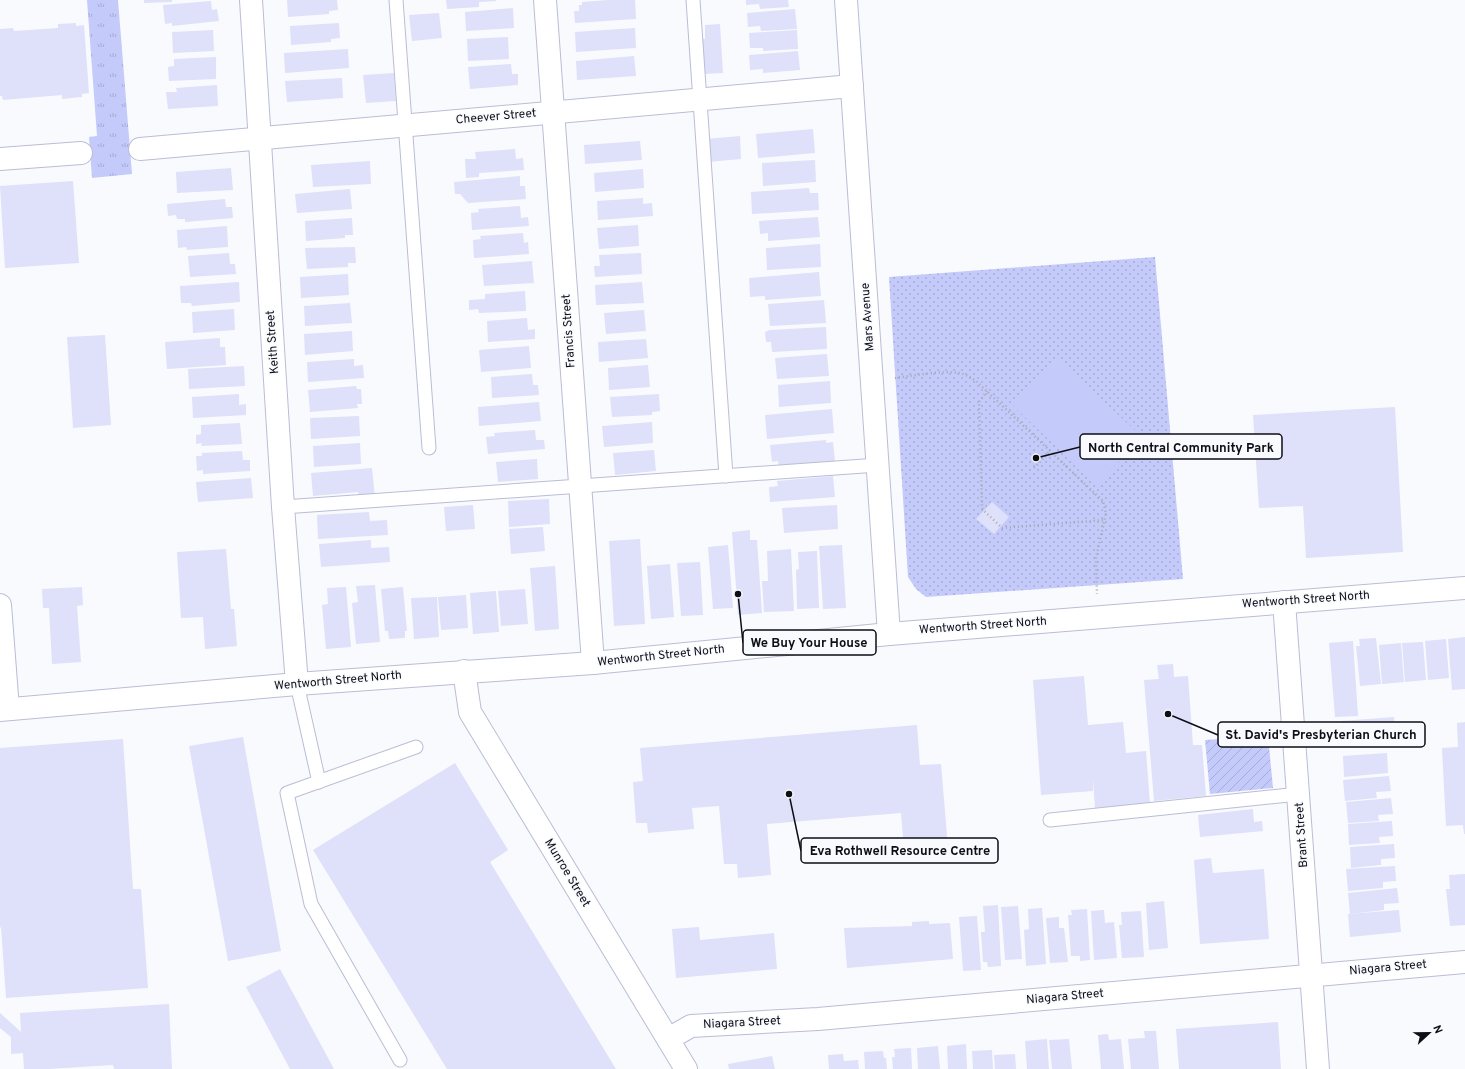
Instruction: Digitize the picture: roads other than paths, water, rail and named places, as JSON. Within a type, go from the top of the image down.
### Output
[{"type":"street","name":"Keith Street","points":[[251,0],[283,508],[297,684]]},
{"type":"street","name":"Francis Street","points":[[545,0],[593,663]]},
{"type":"street","name":"Mars Avenue","points":[[846,0],[889,634]]},
{"type":"street","name":"Cheever Street","points":[[140,148],[260,139],[852,86]]},
{"type":"street","points":[[0,159],[81,154]]},
{"type":"street","name":"Wentworth Street North","points":[[4,709],[297,684],[593,663],[889,634],[1465,588]]},
{"type":"street","name":"Brant Street","points":[[1284,602],[1318,1069]]},
{"type":"street","points":[[0,605],[4,709]]},
{"type":"street","name":"Munroe Street","points":[[464,671],[470,712],[686,1069]]},
{"type":"street","name":"Niagara Street","points":[[668,1039],[691,1026],[818,1019],[1465,962]]},
{"type":"lane","points":[[396,0],[430,448]]},
{"type":"lane","points":[[693,0],[726,476]]},
{"type":"lane","points":[[283,508],[580,488],[878,465]]},
{"type":"lane","points":[[297,684],[319,782]]},
{"type":"lane","points":[[400,1060],[311,904],[287,793],[416,747]]},
{"type":"lane","points":[[1050,820],[1299,794]]},
{"type":"place","name":"North Central Community Park","points":[[1036,458]]},
{"type":"place","name":"We Buy Your House","points":[[738,594]]},
{"type":"place","name":"St. David's Presbyterian Church","points":[[1168,714]]},
{"type":"place","name":"Eva Rothwell Resource Centre","points":[[789,794]]}]
